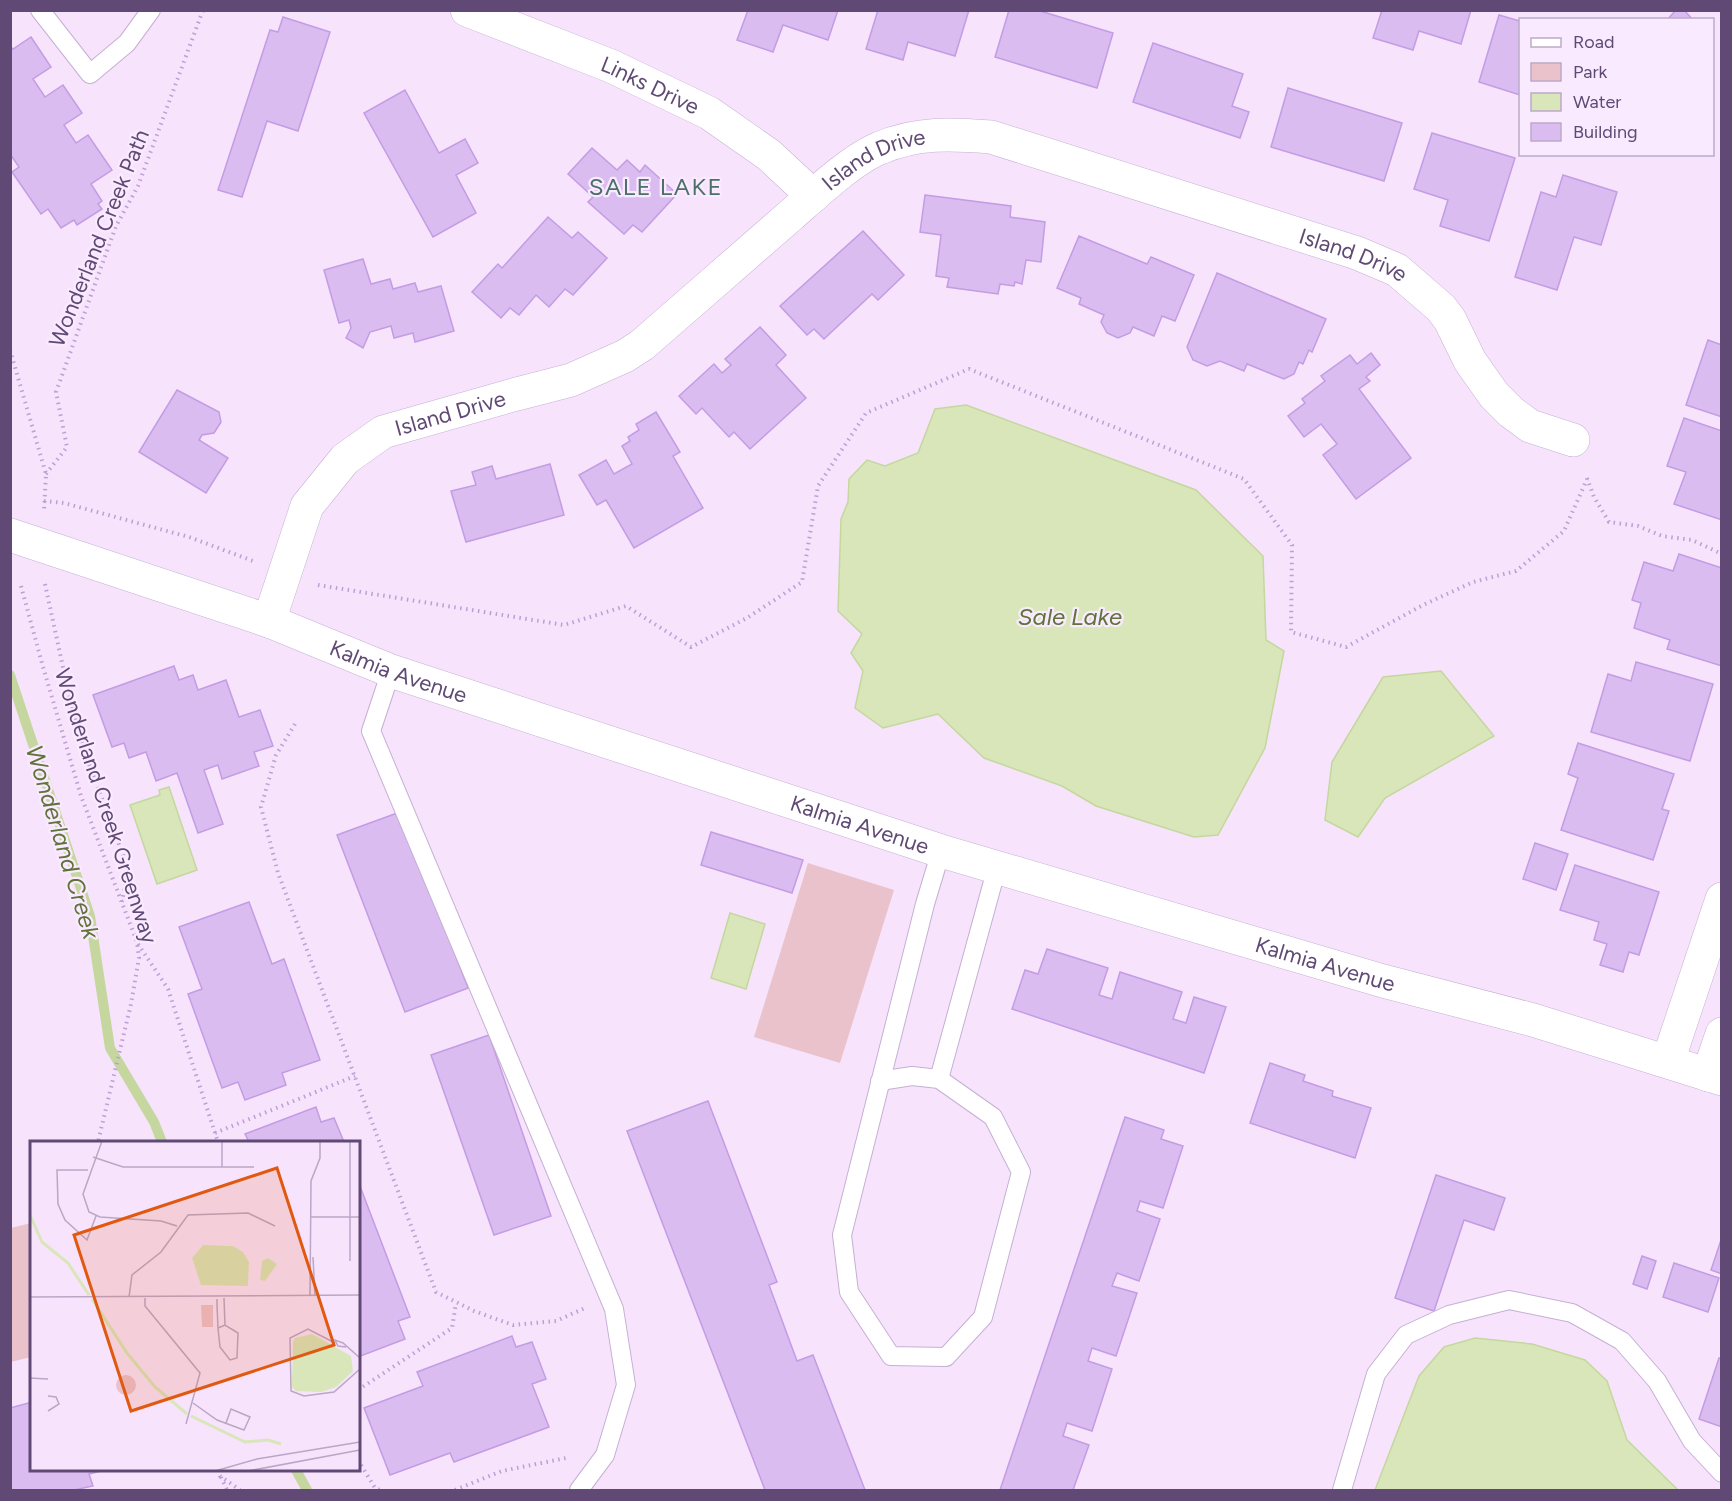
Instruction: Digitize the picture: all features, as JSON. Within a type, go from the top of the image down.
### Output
[{"type":"street","name":"Links Drive","points":[[467,10],[611,66],[710,113],[769,154],[813,196]]},
{"type":"street","name":"Island Drive","points":[[269,621],[307,506],[345,459],[382,432],[571,380],[625,356],[642,345],[813,196],[868,153],[882,146],[928,135],[944,133],[992,137],[1357,253],[1397,270],[1441,308],[1450,320],[1470,361],[1494,395],[1511,412],[1530,426],[1573,440]]},
{"type":"street","name":"Kalmia Avenue","points":[[21,538],[269,621],[391,671],[941,851],[1383,981],[1533,1020],[1715,1077]]},
{"type":"street","points":[[1668,1061],[1722,899]]},
{"type":"street","points":[[1715,1077],[1722,1034]]},
{"type":"lane","points":[[40,10],[90,74],[127,43],[151,10]]},
{"type":"lane","points":[[391,671],[371,731],[614,1309],[626,1385],[605,1455],[579,1491]]},
{"type":"lane","points":[[880,1081],[912,1076],[939,1079],[993,1118],[1021,1172],[983,1317],[946,1357],[891,1356],[849,1292],[842,1235],[880,1081],[925,904],[941,851]]},
{"type":"lane","points":[[939,1079],[997,867]]},
{"type":"lane","points":[[1342,1491],[1376,1374],[1406,1335],[1449,1315],[1509,1300],[1572,1312],[1622,1341],[1657,1381],[1692,1441],[1722,1473]]},
{"type":"path","name":"Wonderland Creek Path","points":[[46,474],[67,447],[56,392],[117,226],[138,186],[204,10]]},
{"type":"path","points":[[10,351],[46,474],[44,501],[64,503],[189,537],[252,561],[282,579],[564,625],[626,606],[691,646],[747,618],[802,582],[818,486],[866,413],[969,369],[1244,479],[1292,545],[1291,632],[1346,647],[1473,582],[1516,571],[1564,531],[1587,479]]},
{"type":"path","points":[[1573,440],[1594,497],[1609,522],[1638,526],[1662,536],[1692,540],[1722,554]]},
{"type":"path","points":[[45,584],[69,695],[87,759],[128,868],[122,903]]},
{"type":"path","name":"Wonderland Creek Greenway","points":[[21,586],[81,796],[137,942],[139,958],[131,1004],[98,1141]]},
{"type":"path","points":[[295,724],[276,755],[261,807],[278,873],[436,1292],[474,1311],[513,1325],[556,1321],[585,1308],[588,1317]]},
{"type":"path","points":[[137,942],[168,989],[217,1141]]},
{"type":"path","points":[[215,1133],[355,1076]]},
{"type":"path","points":[[360,1389],[452,1328],[456,1303]]},
{"type":"path","points":[[455,1491],[502,1471],[566,1458],[574,1451]]},
{"type":"path","points":[[360,1463],[375,1488],[380,1491]]},
{"type":"path","points":[[218,1471],[227,1491]]},
{"type":"path","points":[[220,1476],[240,1491]]},
{"type":"green space","points":[[808,863],[894,890],[840,1063],[754,1037]]},
{"type":"green space","points":[[30,1223],[30,1357],[11,1362],[11,1228]]},
{"type":"water","name":"Sale Lake","points":[[966,405],[1196,490],[1263,556],[1266,640],[1284,651],[1265,748],[1218,835],[1194,837],[1096,806],[1062,786],[984,758],[938,714],[883,728],[855,708],[863,671],[851,653],[862,634],[838,611],[841,519],[848,502],[849,479],[867,460],[885,466],[918,453],[935,409]]},
{"type":"water","points":[[1441,671],[1494,736],[1385,798],[1358,837],[1325,820],[1332,762],[1383,677]]},
{"type":"water","points":[[169,787],[197,870],[157,884],[130,805],[160,795],[159,790]]},
{"type":"water","points":[[730,913],[765,924],[746,989],[711,978]]},
{"type":"water","points":[[1475,1338],[1532,1344],[1585,1360],[1607,1381],[1627,1440],[1678,1490],[1375,1490],[1419,1376],[1444,1347]]},
{"type":"building","points":[[748,10],[838,10],[828,40],[783,25],[773,52],[737,40]]},
{"type":"building","points":[[878,10],[969,10],[955,56],[908,42],[903,60],[866,49]]},
{"type":"building","points":[[1009,10],[1037,10],[1113,33],[1097,88],[995,57]]},
{"type":"building","points":[[1382,10],[1471,10],[1461,44],[1419,31],[1413,50],[1373,38]]},
{"type":"building","points":[[1676,10],[1684,10],[1691,18],[1669,18]]},
{"type":"building","points":[[1499,15],[1519,21],[1519,95],[1479,82]]},
{"type":"building","points":[[283,17],[330,32],[298,131],[267,121],[242,197],[218,190],[270,30],[278,32]]},
{"type":"building","points":[[31,37],[51,67],[33,79],[45,97],[63,85],[82,113],[64,125],[76,143],[88,135],[112,170],[91,184],[102,201],[98,204],[102,209],[77,225],[74,220],[61,228],[48,209],[41,214],[12,172],[19,167],[10,154],[10,46],[13,49]]},
{"type":"building","points":[[1153,43],[1243,74],[1232,106],[1249,112],[1240,138],[1133,102]]},
{"type":"building","points":[[1288,88],[1402,123],[1384,181],[1271,147]]},
{"type":"building","points":[[405,90],[439,153],[465,139],[478,163],[456,175],[476,213],[433,237],[364,113]]},
{"type":"building","points":[[1432,133],[1515,158],[1489,241],[1440,226],[1448,200],[1414,189]]},
{"type":"building","points":[[592,148],[617,170],[627,160],[640,172],[645,165],[677,194],[642,232],[633,225],[624,234],[588,202],[593,197],[568,174]]},
{"type":"building","points":[[1563,175],[1617,192],[1601,245],[1574,237],[1557,290],[1515,277],[1541,192],[1556,197]]},
{"type":"building","points":[[925,195],[1011,206],[1010,217],[1045,222],[1041,262],[1026,260],[1022,284],[1015,282],[1014,286],[1000,284],[998,294],[947,287],[949,278],[936,276],[941,235],[920,232]]},
{"type":"building","points":[[548,217],[572,238],[578,232],[607,258],[573,295],[565,289],[549,307],[536,295],[519,315],[510,308],[501,318],[472,292],[498,264],[502,268]]},
{"type":"building","points":[[863,231],[904,275],[878,300],[872,294],[824,339],[814,329],[807,335],[780,306]]},
{"type":"building","points":[[1079,236],[1147,264],[1151,257],[1194,275],[1175,321],[1162,316],[1154,336],[1133,327],[1130,333],[1118,338],[1107,333],[1101,322],[1104,315],[1079,304],[1081,298],[1057,288]]},
{"type":"building","points":[[363,259],[371,284],[390,279],[393,289],[415,283],[418,292],[441,286],[454,331],[415,342],[413,333],[394,338],[391,326],[370,332],[363,348],[346,338],[351,328],[349,320],[339,323],[324,270]]},
{"type":"building","points":[[1217,273],[1326,319],[1312,352],[1309,350],[1303,364],[1299,362],[1294,374],[1284,379],[1247,364],[1244,371],[1220,361],[1207,366],[1193,360],[1187,347]]},
{"type":"building","points":[[760,327],[786,355],[776,365],[806,398],[750,449],[734,432],[729,437],[702,408],[696,414],[679,396],[714,364],[722,373],[731,365],[725,359]]},
{"type":"building","points":[[1708,340],[1722,345],[1722,417],[1686,405]]},
{"type":"building","points":[[1371,353],[1380,365],[1366,377],[1370,381],[1359,389],[1411,458],[1356,499],[1323,455],[1337,444],[1321,424],[1304,437],[1288,416],[1305,403],[1302,399],[1325,381],[1321,376],[1350,355],[1357,364]]},
{"type":"building","points":[[177,390],[219,412],[221,422],[214,433],[202,435],[199,440],[228,458],[206,493],[139,452]]},
{"type":"building","points":[[656,412],[680,452],[673,456],[703,508],[634,548],[606,500],[597,505],[579,475],[606,460],[614,474],[632,464],[622,446],[630,441],[628,437],[639,430],[636,424]]},
{"type":"building","points":[[1684,418],[1722,431],[1722,520],[1674,504],[1686,472],[1667,466]]},
{"type":"building","points":[[550,464],[564,515],[466,542],[451,491],[476,485],[472,472],[492,466],[496,479]]},
{"type":"building","points":[[1679,554],[1722,568],[1722,666],[1667,649],[1670,640],[1634,628],[1641,603],[1632,600],[1644,562],[1673,571]]},
{"type":"building","points":[[1636,662],[1713,684],[1690,761],[1591,732],[1608,674],[1631,681]]},
{"type":"building","points":[[174,666],[179,680],[193,675],[198,690],[226,680],[239,717],[260,710],[273,746],[254,752],[259,766],[222,779],[218,765],[204,770],[223,824],[198,833],[177,773],[156,781],[146,752],[129,758],[124,743],[112,747],[93,695]]},
{"type":"building","points":[[1578,743],[1674,774],[1662,809],[1669,811],[1653,860],[1561,830],[1578,778],[1568,774]]},
{"type":"building","points":[[400,812],[468,988],[405,1012],[337,835]]},
{"type":"building","points":[[711,832],[803,860],[792,893],[701,865]]},
{"type":"building","points":[[1535,843],[1568,854],[1556,890],[1523,879]]},
{"type":"building","points":[[1575,865],[1659,892],[1639,955],[1629,952],[1623,972],[1600,965],[1607,944],[1594,940],[1599,922],[1560,910]]},
{"type":"building","points":[[249,902],[272,964],[284,959],[320,1060],[282,1073],[286,1085],[245,1100],[238,1082],[222,1088],[188,994],[202,989],[179,927]]},
{"type":"building","points":[[1047,949],[1108,968],[1099,995],[1112,999],[1120,972],[1182,992],[1173,1019],[1186,1023],[1194,997],[1226,1007],[1204,1073],[1012,1009],[1025,970],[1038,974]]},
{"type":"building","points":[[489,1035],[551,1216],[494,1235],[431,1055]]},
{"type":"building","points":[[1270,1063],[1305,1075],[1303,1081],[1333,1091],[1332,1096],[1371,1108],[1355,1158],[1250,1123]]},
{"type":"building","points":[[708,1101],[777,1282],[769,1285],[797,1361],[813,1355],[865,1490],[765,1490],[627,1131]]},
{"type":"building","points":[[316,1107],[321,1122],[334,1118],[344,1141],[248,1141],[245,1134]]},
{"type":"building","points":[[1125,1117],[1164,1130],[1161,1139],[1183,1146],[1163,1208],[1140,1201],[1137,1211],[1160,1219],[1139,1281],[1117,1273],[1112,1286],[1137,1293],[1116,1356],[1092,1348],[1088,1361],[1112,1369],[1092,1431],[1067,1423],[1063,1436],[1089,1445],[1073,1490],[1000,1490]]},
{"type":"building","points":[[1436,1175],[1505,1198],[1494,1230],[1464,1220],[1434,1311],[1395,1298]]},
{"type":"building","points":[[360,1186],[410,1317],[398,1321],[405,1339],[360,1356]]},
{"type":"building","points":[[1722,1237],[1722,1274],[1711,1270]]},
{"type":"building","points":[[1642,1256],[1656,1261],[1647,1289],[1633,1284]]},
{"type":"building","points":[[1674,1263],[1719,1278],[1708,1312],[1663,1297]]},
{"type":"building","points":[[512,1336],[516,1347],[532,1342],[546,1379],[532,1384],[549,1427],[454,1462],[450,1453],[390,1475],[364,1408],[423,1386],[417,1372]]},
{"type":"building","points":[[1719,1358],[1722,1359],[1722,1427],[1699,1419]]},
{"type":"building","points":[[30,1403],[30,1471],[101,1471],[89,1474],[93,1486],[74,1490],[10,1490],[10,1408]]},
{"type":"waterway","name":"Wonderland Creek","points":[[10,675],[90,916],[110,1048],[154,1122],[162,1141]]},
{"type":"waterway","name":"Wonderland Creek","points":[[297,1471],[307,1490]]},
{"type":"district","name":"SALE LAKE","points":[[656,186]]}]
